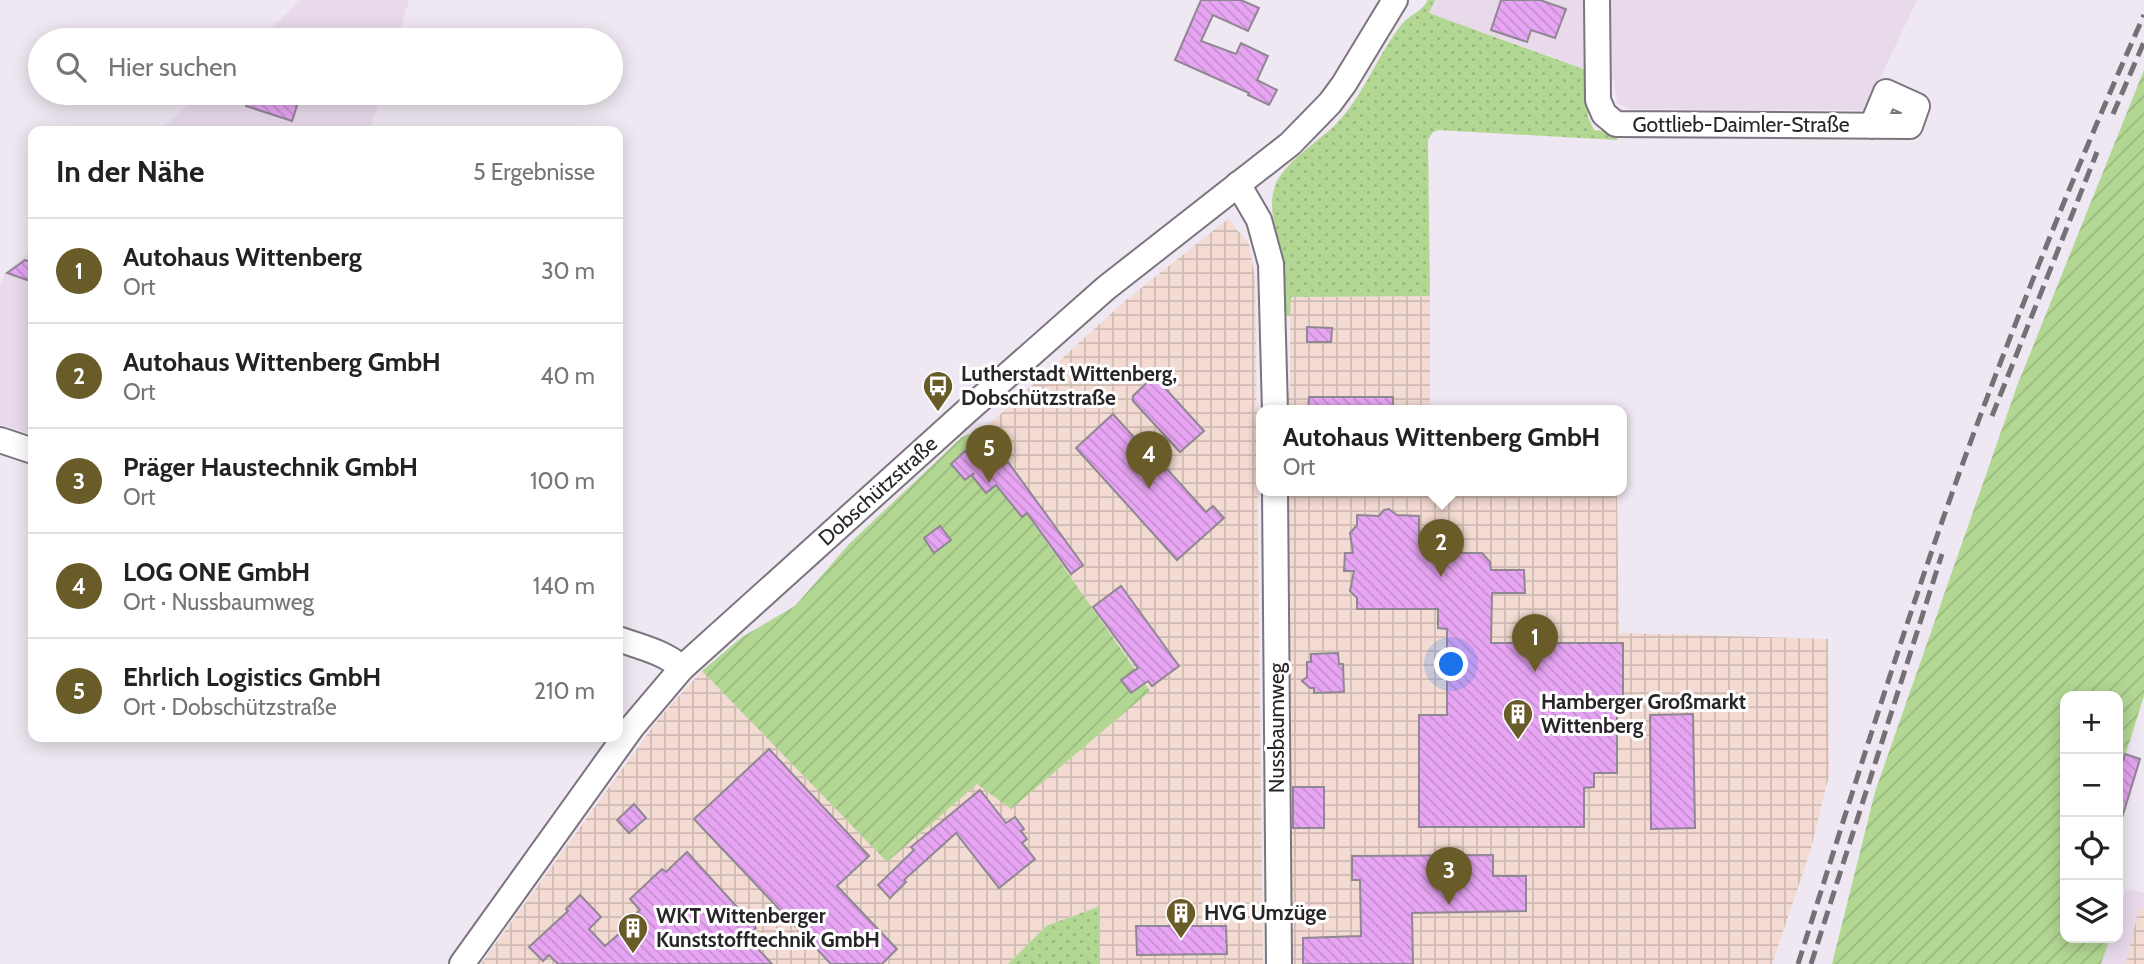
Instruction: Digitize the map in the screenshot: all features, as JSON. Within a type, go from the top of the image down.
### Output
[{"type":"street","name":"Dobschützstraße","points":[[623,740],[682,668],[1051,335],[1117,279],[1290,144],[1330,103],[1358,63],[1395,0]]},
{"type":"street","name":"Gottlieb-Daimler-Straße","points":[[1597,0],[1598,100],[1604,114],[1616,124],[1872,126]]},
{"type":"street","points":[[1238,184],[1259,220],[1271,264],[1275,405]]},
{"type":"street","points":[[0,440],[28,449]]},
{"type":"street","name":"Nussbaumweg","points":[[1275,496],[1279,964]]},
{"type":"street","points":[[623,641],[671,658],[682,668]]},
{"type":"street","name":"Dobschützstraße","points":[[462,964],[621,742]]},
{"type":"shaded area","points":[[301,0],[409,0],[401,28],[271,28]]},
{"type":"shaded area","points":[[1435,0],[1917,0],[1865,110],[1630,109],[1617,103],[1614,79],[1429,13]]},
{"type":"shaded area","points":[[188,105],[378,105],[371,126],[165,126]]},
{"type":"shaded area","points":[[1228,219],[1249,244],[1255,278],[1263,964],[1100,964],[1100,906],[1046,926],[1008,964],[481,964],[660,717],[702,671],[887,862],[977,783],[1011,809],[1150,690],[974,438],[1125,301]]},
{"type":"shaded area","points":[[28,253],[28,433],[0,424],[0,287],[5,274]]},
{"type":"shaded area","points":[[1430,296],[1430,405],[1286,405],[1290,385],[1290,297]]},
{"type":"shaded area","points":[[1286,496],[1617,496],[1619,633],[1828,639],[1829,775],[1810,852],[1772,964],[1291,964]]},
{"type":"shaded area","points":[[2126,889],[2144,893],[2144,964],[2101,964],[2108,943],[2123,943],[2123,898]]},
{"type":"shaded area","points":[[2139,908],[2144,909],[2144,964],[2126,964]]},
{"type":"green space","points":[[1428,0],[1435,0],[1429,13],[1589,71],[1588,117],[1594,130],[1618,133],[1617,140],[1438,130],[1432,133],[1428,140],[1430,296],[1291,297],[1290,316],[1284,316],[1282,268],[1272,205],[1278,180],[1292,162],[1346,113],[1401,25]]},
{"type":"green space","points":[[2144,70],[2144,696],[2123,762],[2123,691],[2060,691],[2060,943],[2108,943],[2101,964],[1832,964],[1875,792],[2017,386]]},
{"type":"green space","points":[[969,434],[1150,691],[1011,809],[977,784],[887,862],[702,671],[742,637],[795,606],[850,543],[962,437]]},
{"type":"green space","points":[[1100,906],[1100,964],[1008,964],[1046,926]]},
{"type":"building","points":[[1201,0],[1241,0],[1259,8],[1248,31],[1213,15],[1201,41],[1236,54],[1241,43],[1268,56],[1257,80],[1277,90],[1269,105],[1248,95],[1249,93],[1175,60]]},
{"type":"building","points":[[1501,0],[1540,0],[1566,9],[1555,38],[1531,30],[1527,42],[1491,30]]},
{"type":"building","points":[[246,105],[297,105],[292,121]]},
{"type":"building","points":[[25,260],[28,261],[28,280],[7,273]]},
{"type":"building","points":[[1307,327],[1332,328],[1331,342],[1307,342]]},
{"type":"building","points":[[1154,376],[1204,431],[1180,452],[1133,401],[1133,396]]},
{"type":"building","points":[[1309,397],[1393,397],[1393,405],[1308,405]]},
{"type":"building","points":[[1113,414],[1164,471],[1167,469],[1206,512],[1213,506],[1224,518],[1177,560],[1076,448]]},
{"type":"building","points":[[965,451],[980,468],[988,459],[996,470],[1008,462],[1083,565],[1071,574],[1027,513],[1022,517],[996,485],[986,493],[972,476],[974,473],[965,480],[951,464]]},
{"type":"building","points":[[1389,509],[1397,515],[1419,516],[1419,542],[1430,553],[1482,553],[1490,562],[1491,570],[1524,570],[1525,593],[1492,593],[1491,643],[1623,643],[1623,701],[1617,701],[1617,773],[1594,773],[1594,787],[1584,788],[1584,827],[1419,827],[1419,715],[1447,715],[1447,629],[1438,628],[1438,609],[1357,609],[1357,598],[1350,591],[1354,571],[1344,571],[1345,553],[1353,553],[1350,533],[1357,525],[1357,515],[1379,516]]},
{"type":"building","points":[[940,526],[951,540],[934,553],[924,538]]},
{"type":"building","points":[[1121,586],[1179,666],[1152,686],[1148,681],[1131,693],[1121,680],[1138,668],[1093,607]]},
{"type":"building","points":[[1338,653],[1339,664],[1343,664],[1344,692],[1314,693],[1314,688],[1302,681],[1307,677],[1307,662],[1311,662],[1311,654]]},
{"type":"building","points":[[1693,714],[1695,828],[1651,829],[1650,715]]},
{"type":"building","points":[[769,749],[869,856],[837,886],[897,949],[882,964],[831,964],[694,819]]},
{"type":"building","points":[[2125,754],[2140,759],[2123,814]]},
{"type":"building","points":[[1293,787],[1324,787],[1324,828],[1293,828]]},
{"type":"building","points":[[980,790],[1006,823],[1015,817],[1024,829],[1021,831],[1027,839],[1022,843],[1035,859],[999,888],[956,833],[904,880],[906,882],[890,898],[878,885],[914,850],[911,847]]},
{"type":"building","points":[[634,804],[646,818],[629,833],[617,820]]},
{"type":"building","points":[[687,852],[756,928],[747,937],[772,964],[558,964],[549,955],[543,961],[529,947],[568,911],[566,909],[580,895],[601,917],[589,929],[605,946],[637,918],[635,915],[640,910],[630,899],[662,869],[666,872]]},
{"type":"building","points":[[1493,855],[1493,876],[1526,876],[1526,911],[1412,913],[1413,964],[1303,964],[1303,938],[1361,936],[1360,880],[1352,880],[1352,856]]},
{"type":"building","name":"HVG Umzüge","points":[[1136,926],[1226,926],[1227,954],[1137,955]]},
{"type":"railway","points":[[1798,964],[1891,672],[1966,454],[2047,244],[2144,15]]},
{"type":"railway","points":[[2113,114],[2144,42]]},
{"type":"railway","points":[[1992,416],[2097,152]]},
{"type":"railway","points":[[1811,964],[1942,554]]},
{"type":"place","name":"Lutherstadt Wittenberg, Dobschützstraße","points":[[938,413]]},
{"type":"place","name":"Ehrlich Logistics GmbH","points":[[989,483]]},
{"type":"place","name":"LOG ONE GmbH","points":[[1149,489]]},
{"type":"place","name":"Autohaus Wittenberg GmbH","points":[[1441,577]]},
{"type":"place","name":"Autohaus Wittenberg","points":[[1535,672]]},
{"type":"place","name":"Hamberger Großmarkt Wittenberg","points":[[1518,741]]},
{"type":"place","name":"Präger Haustechnik GmbH","points":[[1449,905]]},
{"type":"place","name":"HVG Umzüge","points":[[1181,940]]},
{"type":"place","name":"WKT Wittenberger Kunststofftechnik GmbH","points":[[633,955]]}]
